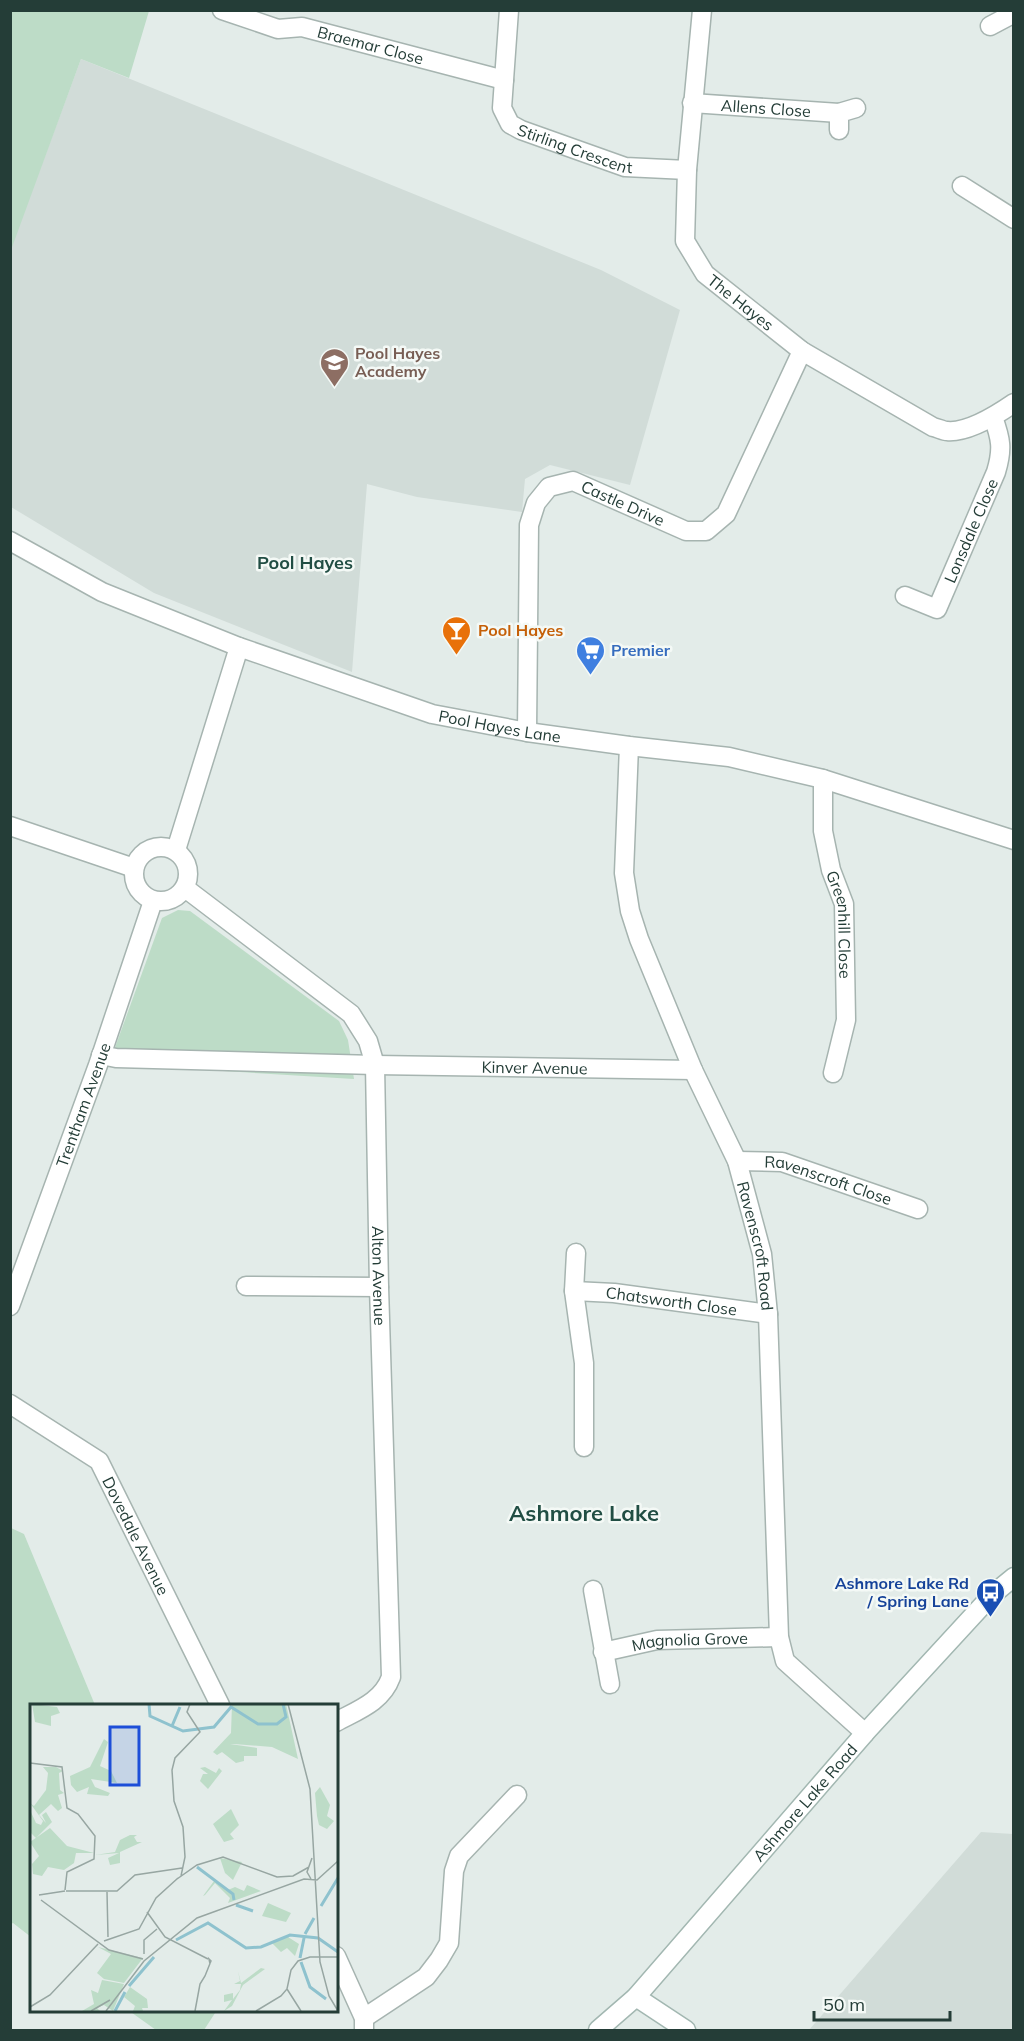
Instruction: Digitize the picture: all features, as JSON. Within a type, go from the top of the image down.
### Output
[{"type":"street","name":"Stirling Crescent","points":[[509,10],[502,108],[510,124],[625,167],[687,170]]},
{"type":"street","name":"The Hayes","points":[[702,10],[687,170],[685,241],[705,274],[801,351],[933,427],[948,432],[963,429],[993,417],[1014,403]]},
{"type":"street","name":"Braemar Close","points":[[232,12],[278,29],[302,27],[504,80]]},
{"type":"street","points":[[990,26],[1009,17]]},
{"type":"street","name":"Allens Close","points":[[692,103],[845,117]]},
{"type":"street","points":[[962,184],[1014,219]]},
{"type":"street","name":"Castle Drive","points":[[527,732],[529,525],[536,503],[549,487],[573,481],[686,531],[706,531],[726,514],[801,351]]},
{"type":"street","name":"Lonsdale Close","points":[[905,596],[937,609],[1002,454],[1000,436],[993,417]]},
{"type":"street","name":"Pool Hayes Lane","points":[[10,541],[102,592],[239,647],[432,714],[527,732],[729,757],[823,779],[1014,840]]},
{"type":"street","points":[[176,850],[239,647]]},
{"type":"street","name":"Ravenscroft Road","points":[[629,746],[624,873],[630,910],[639,939],[693,1070],[737,1161],[762,1254],[768,1314],[779,1637],[785,1660],[865,1733]]},
{"type":"street","name":"Greenhill Close","points":[[823,779],[823,831],[831,870],[844,904],[846,1020],[833,1073]]},
{"type":"street","points":[[10,826],[134,868]]},
{"type":"street","points":[[154,847],[165,847],[176,850],[185,861],[189,876],[185,888],[175,898],[167,901],[153,901],[139,892],[134,881],[134,868],[143,853],[154,847]]},
{"type":"street","name":"Alton Avenue","points":[[185,888],[351,1014],[368,1041],[375,1065],[379,1287],[391,1677],[387,1688],[376,1701],[338,1721]]},
{"type":"street","name":"Trentham Avenue","points":[[10,1306],[101,1054],[153,901]]},
{"type":"street","name":"Kinver Avenue","points":[[101,1054],[116,1058],[147,1059],[693,1070]]},
{"type":"street","name":"Ravenscroft Close","points":[[737,1161],[783,1162],[918,1209]]},
{"type":"street","points":[[576,1253],[573,1291],[584,1363],[584,1448]]},
{"type":"street","points":[[246,1286],[379,1287]]},
{"type":"street","name":"Chatsworth Close","points":[[573,1291],[614,1293],[768,1314]]},
{"type":"street","name":"Dovedale Avenue","points":[[10,1404],[99,1461],[220,1704]]},
{"type":"street","name":"Ashmore Lake Road","points":[[598,2031],[636,1997],[865,1733],[992,1595],[1014,1577]]},
{"type":"street","points":[[592,1590],[610,1684]]},
{"type":"street","name":"Magnolia Grove","points":[[603,1652],[657,1640],[779,1637]]},
{"type":"street","points":[[338,1961],[364,2024],[426,1977],[449,1943],[454,1871],[459,1856],[517,1796]]},
{"type":"street","points":[[636,1997],[686,2031]]},
{"type":"shaded area","name":"Pool Hayes Academy","points":[[81,59],[601,270],[680,310],[630,485],[550,465],[525,479],[522,512],[417,497],[367,484],[352,672],[154,593],[11,507],[10,250]]},
{"type":"shaded area","points":[[981,1832],[1013,1834],[1013,2030],[809,2030]]},
{"type":"green space","points":[[11,10],[149,11],[129,78],[81,59],[11,250]]},
{"type":"green space","points":[[178,910],[190,911],[339,1021],[348,1040],[354,1079],[109,1064],[162,918]]},
{"type":"green space","points":[[11,1528],[24,1534],[95,1704],[30,1704],[30,1936],[13,1923],[11,1924]]},
{"type":"green space","points":[[129,2011],[216,2011],[204,2030],[156,2030]]},
{"type":"place","name":"Pool Hayes Academy","points":[[334,388]]},
{"type":"place","name":"Pool Hayes","points":[[457,656]]},
{"type":"place","name":"Premier","points":[[590,676]]},
{"type":"place","name":"Ashmore Lake Rd / Spring Lane","points":[[990,1618]]},
{"type":"district","name":"Pool Hayes","points":[[305,563]]},
{"type":"district","name":"Ashmore Lake","points":[[584,1513]]}]
